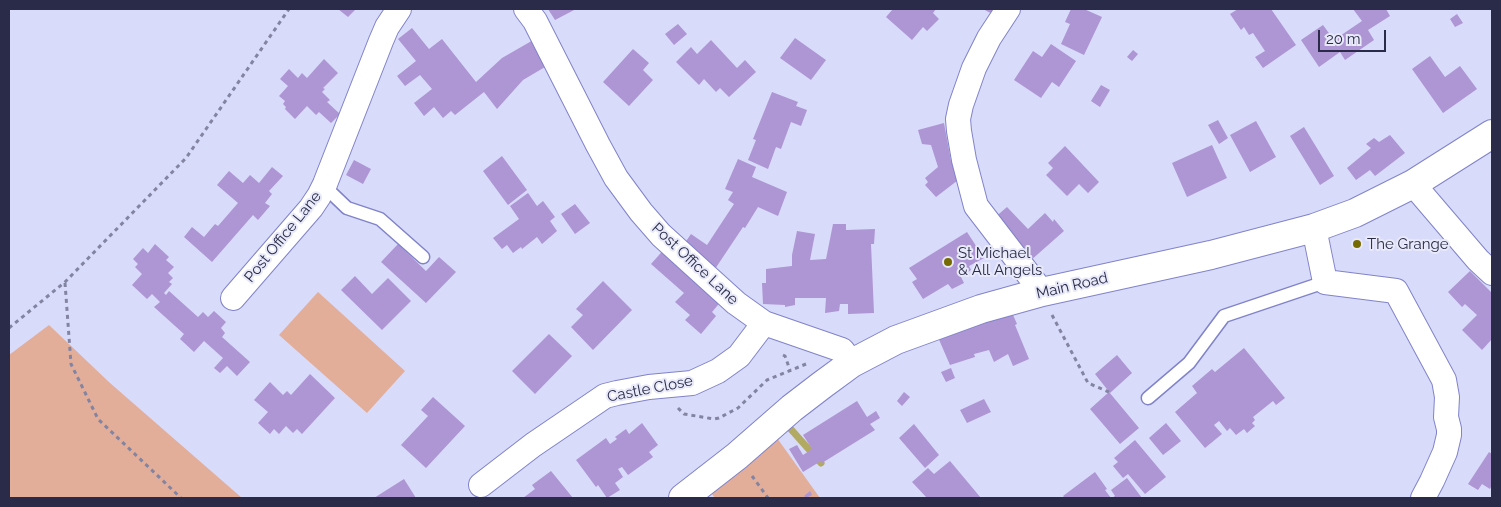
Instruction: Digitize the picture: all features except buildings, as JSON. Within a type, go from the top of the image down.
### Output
[{"type":"main road","name":"Main Road","points":[[683,498],[737,456],[847,357],[864,355],[910,334],[981,308],[1046,303],[1211,255],[1314,228],[1355,213],[1414,184],[1492,134]]},
{"type":"street","name":"Post Office Lane","points":[[233,298],[311,208],[324,186],[381,41],[387,27],[399,9]]},
{"type":"street","name":"Post Office Lane","points":[[526,9],[535,21],[616,178],[641,212],[667,242],[736,303],[764,323],[847,357]]},
{"type":"street","points":[[1008,9],[989,38],[974,68],[958,119],[964,160],[976,206],[1046,303]]},
{"type":"street","points":[[1414,184],[1478,260],[1492,273]]},
{"type":"street","points":[[1314,228],[1325,282],[1396,291],[1444,380],[1449,435],[1445,452],[1423,498]]},
{"type":"street","name":"Castle Close","points":[[481,485],[533,445],[601,399],[617,393],[649,386],[692,382],[712,374],[739,356],[764,323]]},
{"type":"lane","points":[[324,186],[347,208],[380,219],[422,257]]},
{"type":"lane","points":[[1148,398],[1189,362],[1224,316],[1325,282]]},
{"type":"path","points":[[9,328],[65,282],[186,158],[289,9]]},
{"type":"path","points":[[65,282],[71,364],[98,418],[181,498]]},
{"type":"path","points":[[1046,303],[1088,383],[1109,392]]},
{"type":"path","points":[[649,386],[684,414],[714,419],[726,416],[738,408],[767,380],[847,357]]},
{"type":"path","points":[[747,469],[768,498]]},
{"type":"shaded area","points":[[318,292],[405,371],[367,413],[279,335]]},
{"type":"shaded area","points":[[49,325],[110,383],[242,498],[9,498],[9,355]]},
{"type":"shaded area","points":[[777,438],[820,498],[715,498],[709,490]]},
{"type":"waterway","points":[[788,426],[821,463]]},
{"type":"place","name":"The Grange","points":[[1357,244]]},
{"type":"place","name":"St Michael & All Angels","points":[[948,262]]}]
